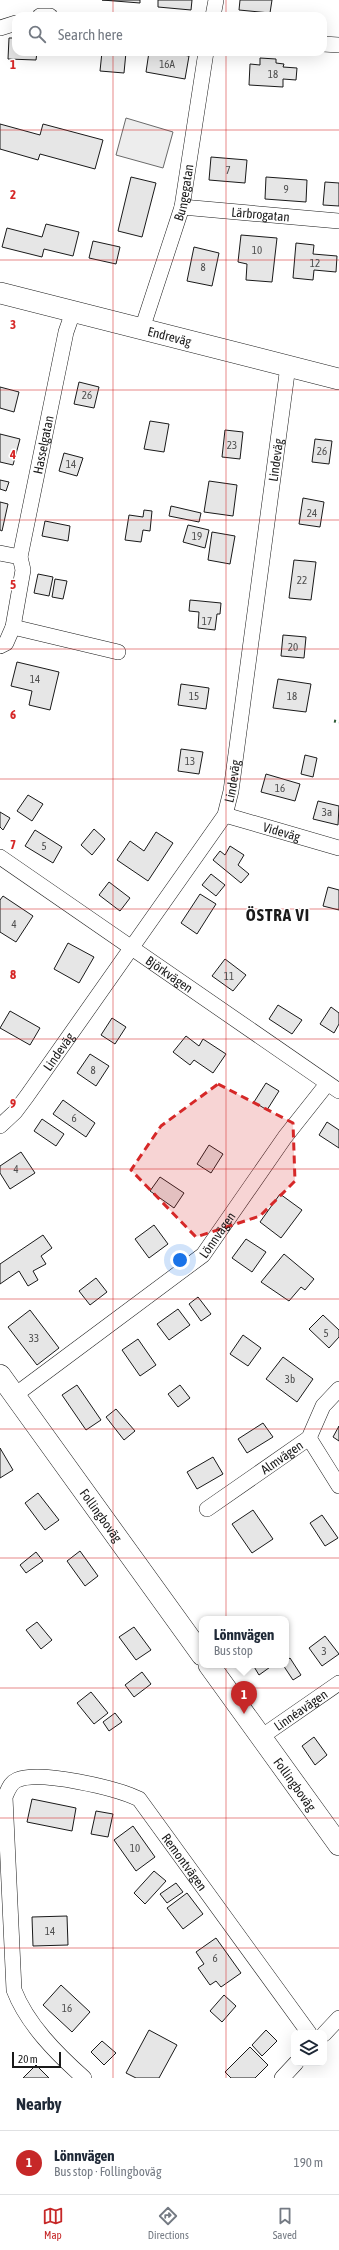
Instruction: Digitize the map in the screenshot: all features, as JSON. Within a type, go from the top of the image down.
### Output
[{"type":"main road","name":"Endreväg","points":[[0,293],[339,379]]},
{"type":"main road","name":"Follingboväg","points":[[0,1375],[199,1651]]},
{"type":"main road","name":"Follingboväg","points":[[211,1668],[339,1846]]},
{"type":"street","points":[[214,12],[216,0]]},
{"type":"street","points":[[0,28],[12,24]]},
{"type":"street","points":[[327,44],[339,45]]},
{"type":"street","name":"Bungegatan","points":[[142,329],[182,207],[205,56]]},
{"type":"street","name":"Lärbrogatan","points":[[182,207],[339,221]]},
{"type":"street","name":"Hasselgatan","points":[[0,646],[6,643],[13,627],[23,570],[20,557],[66,332],[73,312]]},
{"type":"street","name":"Lindeväg","points":[[0,1126],[19,1107],[225,815],[232,784],[288,366]]},
{"type":"street","points":[[0,553],[20,557]]},
{"type":"street","points":[[13,627],[118,652]]},
{"type":"street","name":"Videväg","points":[[225,815],[339,848]]},
{"type":"street","name":"Björkvägen","points":[[0,857],[333,1087]]},
{"type":"street","name":"Lönnvägen","points":[[15,1395],[203,1255],[285,1137],[333,1087]]},
{"type":"street","name":"Almvägen","points":[[207,1509],[309,1438],[323,1406],[339,1389]]},
{"type":"street","points":[[309,1438],[339,1486]]},
{"type":"street","name":"Linnéavägen","points":[[261,1737],[339,1682]]},
{"type":"street","name":"Remontvägen","points":[[84,2078],[29,2020],[20,2006],[14,1990],[5,1783],[16,1780],[44,1776],[125,1793],[139,1799],[307,2030]]},
{"type":"street","points":[[327,2031],[339,2018]]},
{"type":"street","points":[[282,2078],[293,2066]]},
{"type":"highlighted area","points":[[218,1084],[293,1123],[295,1181],[260,1216],[196,1237],[131,1170],[161,1126]]},
{"type":"shaded area","points":[[126,118],[173,132],[163,168],[116,155]]},
{"type":"building","points":[[102,0],[140,0],[140,3]]},
{"type":"building","points":[[158,0],[192,0],[191,10],[158,7]]},
{"type":"building","points":[[240,0],[272,0],[270,12],[239,10]]},
{"type":"building","points":[[9,38],[12,38],[12,56],[36,56],[36,60],[8,59]]},
{"type":"building","points":[[102,56],[126,56],[124,73],[100,71]]},
{"type":"building","points":[[148,56],[189,56],[185,79],[146,72]]},
{"type":"building","points":[[260,58],[276,59],[276,63],[284,64],[283,67],[297,68],[296,80],[283,79],[283,87],[249,85],[250,64],[260,65]]},
{"type":"building","points":[[0,124],[40,135],[43,124],[103,140],[95,169],[40,154],[38,160],[0,149]]},
{"type":"building","points":[[211,157],[247,160],[245,183],[209,180]]},
{"type":"building","points":[[131,177],[156,183],[142,237],[118,231]]},
{"type":"building","points":[[266,177],[307,180],[306,202],[265,199]]},
{"type":"building","points":[[325,182],[339,183],[339,206],[323,205]]},
{"type":"building","points":[[46,224],[79,232],[73,256],[44,249],[42,257],[2,247],[7,228],[42,237]]},
{"type":"building","points":[[241,235],[277,238],[272,282],[246,280],[247,264],[238,262]]},
{"type":"building","points":[[93,241],[120,247],[116,264],[89,258]]},
{"type":"building","points":[[296,243],[314,245],[313,254],[337,256],[336,272],[314,270],[313,280],[293,278]]},
{"type":"building","points":[[194,247],[219,253],[212,286],[187,281]]},
{"type":"building","points":[[79,382],[99,387],[94,408],[74,404]]},
{"type":"building","points":[[0,387],[19,392],[14,412],[0,408]]},
{"type":"building","points":[[150,421],[169,424],[164,452],[144,449]]},
{"type":"building","points":[[225,430],[243,432],[240,459],[222,457]]},
{"type":"building","points":[[0,434],[20,439],[13,465],[0,462]]},
{"type":"building","points":[[315,439],[332,441],[329,464],[312,462]]},
{"type":"building","points":[[64,453],[83,458],[77,476],[59,471]]},
{"type":"building","points":[[0,480],[9,482],[6,491],[0,489]]},
{"type":"building","points":[[209,481],[237,485],[233,516],[204,512]]},
{"type":"building","points":[[303,498],[324,502],[320,527],[299,524]]},
{"type":"building","points":[[0,502],[8,504],[2,531],[0,530]]},
{"type":"building","points":[[171,506],[201,513],[199,522],[169,516]]},
{"type":"building","points":[[144,510],[152,511],[150,531],[143,530],[141,542],[125,540],[129,515],[143,517]]},
{"type":"building","points":[[45,521],[70,526],[68,541],[42,536]]},
{"type":"building","points":[[188,525],[209,530],[205,548],[183,542]]},
{"type":"building","points":[[212,532],[235,536],[230,564],[208,560]]},
{"type":"building","points":[[294,560],[316,562],[311,600],[289,598]]},
{"type":"building","points":[[38,574],[53,577],[49,596],[34,593]]},
{"type":"building","points":[[55,579],[67,581],[63,599],[52,597]]},
{"type":"building","points":[[190,600],[221,603],[220,614],[217,614],[215,630],[198,628],[199,612],[189,611]]},
{"type":"building","points":[[283,635],[306,637],[304,658],[281,656]]},
{"type":"building","points":[[17,662],[59,672],[50,710],[29,705],[32,691],[11,686]]},
{"type":"building","points":[[278,679],[311,684],[306,712],[273,708]]},
{"type":"building","points":[[181,684],[209,688],[206,709],[178,705]]},
{"type":"building","points":[[181,749],[203,752],[199,774],[178,771]]},
{"type":"building","points":[[305,755],[317,758],[313,777],[301,774]]},
{"type":"building","points":[[266,774],[300,784],[295,801],[261,792]]},
{"type":"building","points":[[28,795],[43,804],[32,821],[17,811]]},
{"type":"building","points":[[318,801],[339,806],[338,825],[313,819]]},
{"type":"building","points":[[0,812],[10,818],[3,830],[0,827]]},
{"type":"building","points":[[94,829],[105,839],[92,855],[81,845]]},
{"type":"building","points":[[35,830],[62,847],[53,863],[25,846]]},
{"type":"building","points":[[156,832],[173,843],[148,881],[117,860],[130,841],[144,851]]},
{"type":"building","points":[[230,846],[244,855],[238,865],[249,874],[241,883],[213,860],[220,851],[225,855]]},
{"type":"building","points":[[211,874],[225,885],[216,896],[202,885]]},
{"type":"building","points":[[109,882],[130,898],[120,911],[99,895]]},
{"type":"building","points":[[328,887],[339,890],[339,910],[323,906]]},
{"type":"building","points":[[200,894],[216,904],[197,934],[181,923]]},
{"type":"building","points":[[3,896],[33,916],[16,942],[0,932],[0,900]]},
{"type":"building","points":[[68,943],[94,957],[79,983],[54,969]]},
{"type":"building","points":[[225,959],[246,975],[233,991],[212,976]]},
{"type":"building","points":[[278,1005],[302,1020],[292,1034],[269,1019]]},
{"type":"building","points":[[331,1007],[339,1013],[339,1024],[334,1033],[320,1024]]},
{"type":"building","points":[[10,1011],[40,1028],[30,1045],[0,1028]]},
{"type":"building","points":[[112,1018],[126,1027],[115,1044],[101,1035]]},
{"type":"building","points":[[186,1036],[199,1046],[203,1039],[226,1054],[213,1073],[194,1060],[190,1065],[173,1052]]},
{"type":"building","points":[[90,1054],[109,1066],[96,1086],[77,1073]]},
{"type":"building","points":[[266,1083],[279,1091],[267,1110],[254,1102]]},
{"type":"building","points":[[63,1100],[95,1123],[86,1137],[53,1114]]},
{"type":"building","points":[[42,1119],[64,1134],[56,1146],[34,1131]]},
{"type":"building","points":[[327,1122],[339,1130],[339,1148],[319,1135]]},
{"type":"building","points":[[209,1145],[223,1154],[211,1173],[197,1164]]},
{"type":"building","points":[[21,1152],[35,1173],[10,1189],[0,1173],[0,1166]]},
{"type":"building","points":[[160,1177],[184,1193],[174,1208],[150,1191]]},
{"type":"building","points":[[280,1194],[302,1210],[281,1238],[260,1222]]},
{"type":"building","points":[[154,1225],[168,1244],[149,1258],[135,1239]]},
{"type":"building","points":[[43,1235],[52,1248],[41,1256],[46,1264],[33,1271],[38,1280],[28,1286],[19,1271],[0,1284],[0,1264]]},
{"type":"building","points":[[246,1239],[266,1252],[252,1272],[232,1258]]},
{"type":"building","points":[[284,1254],[314,1279],[305,1290],[301,1287],[289,1301],[261,1282]]},
{"type":"building","points":[[96,1278],[107,1292],[90,1305],[79,1291]]},
{"type":"building","points":[[198,1297],[211,1314],[201,1321],[189,1304]]},
{"type":"building","points":[[178,1309],[190,1325],[169,1340],[157,1324]]},
{"type":"building","points":[[30,1310],[59,1348],[37,1365],[8,1327]]},
{"type":"building","points":[[323,1315],[339,1330],[339,1337],[329,1348],[309,1329]]},
{"type":"building","points":[[243,1335],[261,1348],[248,1366],[230,1354]]},
{"type":"building","points":[[138,1339],[156,1365],[140,1376],[122,1350]]},
{"type":"building","points":[[283,1357],[313,1379],[297,1402],[266,1379]]},
{"type":"building","points":[[77,1385],[101,1420],[86,1430],[62,1395]]},
{"type":"building","points":[[180,1385],[190,1398],[178,1407],[168,1394]]},
{"type":"building","points":[[116,1409],[135,1431],[124,1440],[106,1417]]},
{"type":"building","points":[[263,1423],[273,1437],[247,1453],[238,1439]]},
{"type":"building","points":[[339,1426],[339,1441],[333,1437]]},
{"type":"building","points":[[0,1448],[13,1470],[0,1478]]},
{"type":"building","points":[[213,1457],[223,1474],[197,1489],[187,1472]]},
{"type":"building","points":[[38,1493],[59,1520],[45,1530],[25,1503]]},
{"type":"building","points":[[253,1510],[273,1539],[252,1553],[232,1524]]},
{"type":"building","points":[[322,1515],[338,1538],[325,1546],[310,1523]]},
{"type":"building","points":[[80,1551],[98,1576],[85,1586],[67,1561]]},
{"type":"building","points":[[36,1552],[43,1561],[26,1573],[20,1565]]},
{"type":"building","points":[[37,1622],[52,1640],[41,1649],[26,1630]]},
{"type":"building","points":[[134,1627],[151,1650],[136,1660],[119,1637]]},
{"type":"building","points":[[325,1636],[339,1654],[322,1666],[309,1648]]},
{"type":"building","points":[[290,1658],[301,1675],[293,1680],[285,1668],[289,1668]]},
{"type":"building","points":[[255,1668],[269,1668],[259,1675]]},
{"type":"building","points":[[142,1672],[151,1684],[134,1697],[125,1685]]},
{"type":"building","points":[[91,1692],[108,1713],[94,1724],[77,1703]]},
{"type":"building","points":[[115,1713],[122,1722],[109,1731],[103,1722]]},
{"type":"building","points":[[314,1737],[327,1755],[315,1765],[302,1746]]},
{"type":"building","points":[[32,1799],[76,1808],[72,1831],[27,1822]]},
{"type":"building","points":[[96,1811],[113,1814],[108,1837],[91,1834]]},
{"type":"building","points":[[133,1826],[155,1857],[136,1871],[114,1840]]},
{"type":"building","points":[[154,1871],[166,1881],[145,1904],[134,1893]]},
{"type":"building","points":[[176,1883],[183,1892],[167,1903],[160,1894]]},
{"type":"building","points":[[187,1893],[203,1914],[183,1929],[167,1908]]},
{"type":"building","points":[[67,1916],[68,1945],[33,1946],[32,1917]]},
{"type":"building","points":[[216,1938],[241,1973],[221,1987],[216,1981],[210,1985],[198,1968],[204,1964],[196,1952]]},
{"type":"building","points":[[61,1985],[90,2012],[72,2032],[43,2005]]},
{"type":"building","points":[[224,1995],[236,2006],[222,2022],[210,2011]]},
{"type":"building","points":[[149,2030],[177,2045],[159,2078],[136,2078],[126,2073]]},
{"type":"building","points":[[266,2030],[277,2041],[262,2056],[252,2045]]},
{"type":"building","points":[[102,2041],[116,2053],[104,2065],[91,2052]]},
{"type":"building","points":[[250,2047],[268,2065],[255,2078],[231,2078],[225,2072]]},
{"type":"building","points":[[36,2065],[49,2078],[23,2078]]},
{"type":"hedge","points":[[334,721],[339,722]]},
{"type":"place","name":"Lönnvägen","points":[[244,1714]]},
{"type":"district","name":"ÖSTRA VI","points":[[278,915]]}]
